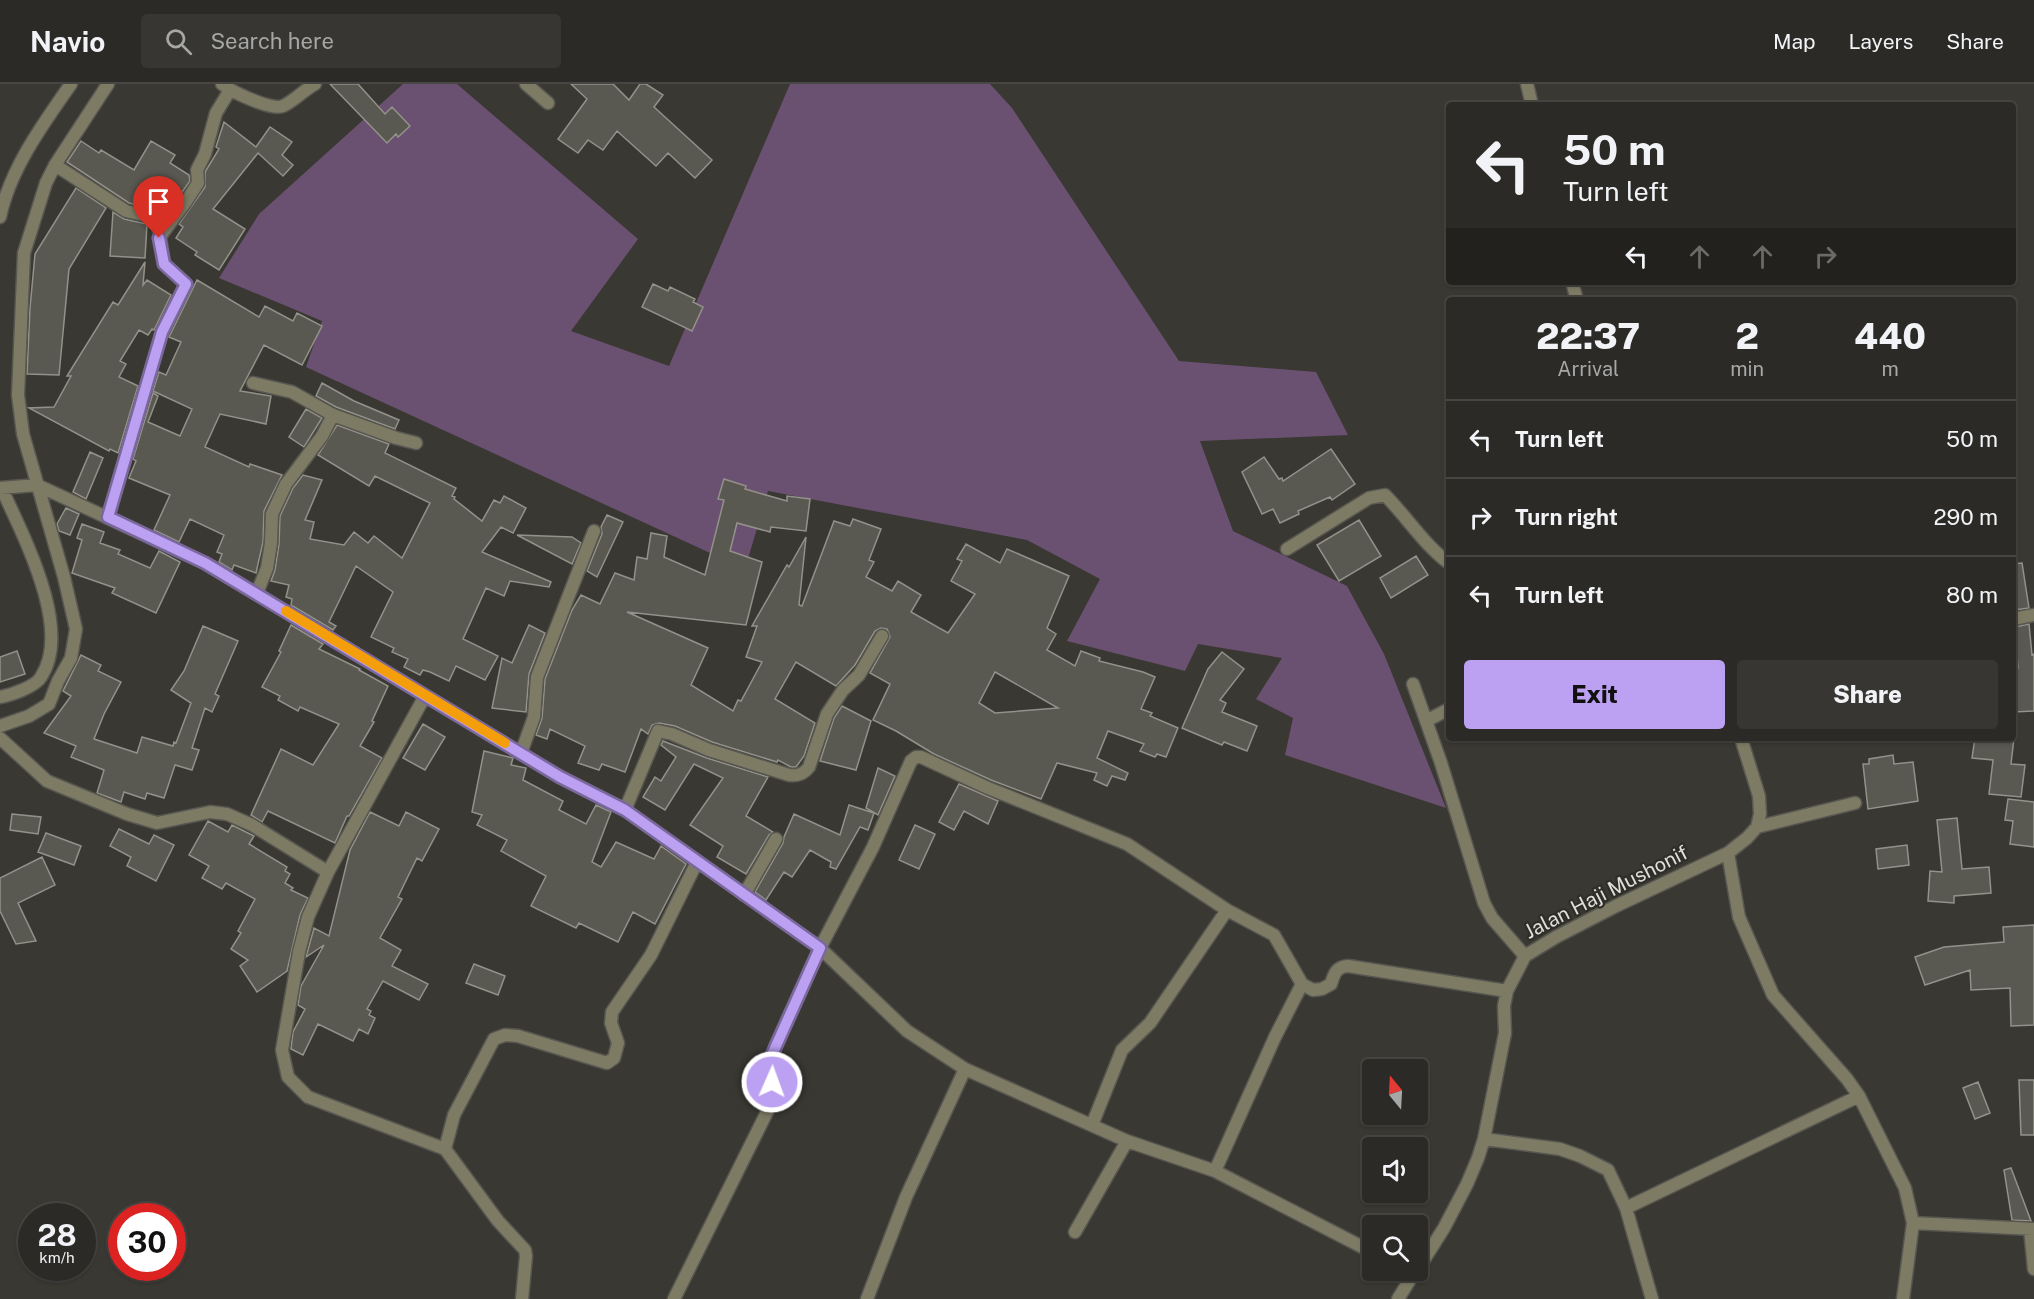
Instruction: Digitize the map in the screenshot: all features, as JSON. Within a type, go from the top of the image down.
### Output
[{"type":"street","points":[[0,217],[4,201],[37,132],[71,84]]},
{"type":"street","points":[[0,726],[29,716],[49,704],[58,681],[71,658],[76,629],[64,577],[32,485],[23,434],[18,395],[24,253],[54,165],[108,84]]},
{"type":"street","points":[[159,238],[198,183],[197,170],[205,154],[226,87],[275,108],[315,84]]},
{"type":"street","points":[[526,84],[548,103]]},
{"type":"street","points":[[1527,84],[1531,102]]},
{"type":"street","points":[[54,165],[126,211],[157,218],[164,264],[186,284],[162,332],[108,517]]},
{"type":"street","points":[[253,383],[292,392],[333,415],[416,443]]},
{"type":"street","points":[[256,593],[267,567],[272,514],[286,484],[322,436],[333,415]]},
{"type":"street","points":[[0,697],[13,694],[40,679],[51,651],[50,612],[29,549],[4,488],[32,485],[108,517],[205,563],[560,777],[625,810],[820,948],[907,1031],[965,1069],[1127,1141],[1215,1171],[1362,1247]]},
{"type":"street","points":[[1287,549],[1369,498],[1385,495],[1405,514],[1439,556],[1446,561]]},
{"type":"street","points":[[521,753],[534,717],[537,676],[594,531]]},
{"type":"street","points":[[2016,618],[2034,615]]},
{"type":"street","points":[[625,810],[658,731],[789,775],[806,771],[827,714],[843,690],[859,675],[882,636]]},
{"type":"street","points":[[1413,684],[1428,720],[1484,903],[1492,918],[1525,956]]},
{"type":"street","points":[[425,696],[327,872],[308,917],[299,952],[282,1050],[288,1077],[308,1097],[445,1149],[498,1221],[525,1250],[522,1299]]},
{"type":"street","points":[[1428,720],[1446,711]]},
{"type":"street","points":[[0,738],[47,781],[109,807],[157,823],[210,812],[227,814],[252,825],[327,872]]},
{"type":"street","points":[[1742,741],[1758,796],[1760,814],[1757,827],[1855,802]]},
{"type":"street","points":[[674,1299],[768,1110],[775,1092],[769,1065],[771,1057],[820,948],[873,847],[911,761],[916,757],[921,757],[988,788],[1127,844],[1227,910],[1274,935],[1302,984],[1313,990],[1322,989],[1331,984],[1335,971],[1348,966],[1507,990]]},
{"type":"street","name":"Jalan Haji Mushonif","points":[[1428,1251],[1444,1228],[1467,1184],[1484,1139],[1505,1033],[1504,1006],[1507,990],[1525,956],[1625,901],[1728,853],[1757,827]]},
{"type":"street","points":[[744,895],[776,839]]},
{"type":"street","points":[[1728,853],[1739,916],[1773,995],[1847,1079],[1859,1096],[1905,1188],[1912,1223],[1904,1299]]},
{"type":"street","points":[[445,1149],[454,1115],[494,1040],[505,1035],[518,1036],[606,1063],[614,1058],[618,1043],[611,1023],[612,1012],[651,955],[697,862]]},
{"type":"street","points":[[1092,1125],[1122,1050],[1150,1023],[1227,910]]},
{"type":"street","points":[[1215,1171],[1275,1037],[1302,984]]},
{"type":"street","points":[[867,1299],[906,1197],[965,1069]]},
{"type":"street","points":[[1626,1208],[1859,1096]]},
{"type":"street","points":[[1484,1139],[1560,1149],[1597,1163],[1608,1170],[1626,1208],[1652,1299]]},
{"type":"street","points":[[1075,1232],[1127,1141]]},
{"type":"street","points":[[1912,1223],[2032,1229],[2034,1269]]},
{"type":"street","name":"Jalan Haji Mushonif","points":[[1398,1299],[1408,1281]]},
{"type":"shaded area","points":[[403,84],[457,84],[638,239],[571,331],[669,366],[790,84],[990,84],[1012,108],[1179,361],[1316,372],[1348,435],[1200,441],[1233,531],[1347,586],[1384,654],[1446,808],[1285,755],[1293,718],[1256,699],[1282,658],[1198,644],[1185,671],[1067,641],[1100,579],[1027,540],[768,491],[745,569],[306,367],[322,321],[219,278],[259,214]]},
{"type":"building","points":[[330,84],[358,84],[385,114],[392,107],[410,126],[398,137],[396,134],[387,143]]},
{"type":"building","points":[[571,84],[613,84],[629,100],[640,84],[646,84],[663,95],[654,107],[712,160],[695,178],[668,153],[656,166],[617,131],[603,150],[588,140],[578,153],[558,139],[587,99]]},
{"type":"building","points":[[224,122],[256,147],[270,127],[292,142],[282,155],[293,165],[283,176],[258,153],[213,209],[245,229],[219,270],[195,255],[197,252],[176,238],[183,227],[179,224],[205,187],[205,172],[219,149],[216,147]]},
{"type":"building","points":[[81,141],[99,153],[101,150],[134,170],[151,141],[175,155],[170,163],[189,175],[190,181],[165,216],[163,212],[148,205],[148,208],[129,203],[67,162]]},
{"type":"building","points":[[76,188],[106,208],[69,269],[59,375],[27,374],[35,254]]},
{"type":"building","points":[[113,212],[124,219],[147,224],[145,258],[110,256]]},
{"type":"building","points":[[145,262],[143,285],[147,280],[171,295],[154,330],[152,329],[148,335],[139,330],[120,361],[126,364],[119,377],[138,386],[118,453],[110,449],[109,451],[29,408],[54,407],[71,376],[67,376],[113,302],[118,305]]},
{"type":"building","points":[[197,280],[259,317],[265,306],[293,321],[297,313],[322,326],[302,365],[264,345],[240,391],[271,396],[266,424],[220,414],[205,447],[249,467],[250,464],[282,475],[264,511],[263,542],[256,573],[234,565],[232,570],[219,562],[222,554],[217,552],[224,535],[190,519],[179,542],[154,530],[170,495],[129,478],[136,461],[133,459],[153,393],[158,396],[148,422],[180,436],[192,409],[153,391],[159,372],[166,375],[181,342],[169,337]]},
{"type":"building","points":[[653,284],[668,291],[670,287],[695,299],[693,302],[703,307],[692,331],[642,307]]},
{"type":"building","points":[[322,383],[354,401],[399,420],[395,429],[336,407],[316,396]]},
{"type":"building","points":[[306,409],[322,418],[304,447],[289,437]]},
{"type":"building","points":[[337,425],[389,444],[385,453],[456,488],[452,496],[455,497],[454,499],[482,521],[494,500],[500,503],[504,496],[526,508],[513,533],[501,527],[482,552],[551,582],[549,587],[510,581],[504,596],[486,588],[463,639],[498,656],[485,680],[456,666],[449,681],[430,672],[423,670],[420,675],[404,667],[408,659],[392,652],[394,648],[371,637],[393,592],[356,566],[329,622],[336,626],[333,630],[291,605],[292,599],[286,597],[289,585],[271,581],[279,544],[280,516],[293,488],[303,475],[322,480],[305,520],[314,522],[310,539],[344,545],[354,532],[368,543],[374,536],[402,558],[430,503],[375,476],[369,486],[318,455]]},
{"type":"building","points":[[1331,449],[1355,484],[1332,500],[1330,497],[1298,511],[1299,514],[1280,523],[1273,509],[1262,514],[1242,472],[1264,457],[1279,479],[1282,478],[1283,481]]},
{"type":"building","points":[[90,452],[103,458],[86,499],[73,492]]},
{"type":"building","points":[[724,479],[746,486],[745,489],[787,501],[787,496],[810,499],[806,531],[771,527],[770,532],[737,523],[730,551],[762,562],[746,625],[627,612],[708,648],[691,685],[733,711],[762,662],[746,657],[757,626],[752,626],[787,565],[789,567],[806,537],[799,605],[802,606],[834,521],[850,526],[853,519],[881,529],[869,560],[874,562],[866,577],[892,591],[898,581],[921,595],[911,612],[948,633],[975,594],[951,581],[962,561],[957,559],[966,544],[1000,563],[1007,549],[1069,576],[1047,628],[1056,634],[1047,650],[1075,666],[1081,651],[1100,658],[1099,661],[1155,677],[1141,709],[1152,713],[1150,716],[1178,728],[1166,757],[1157,754],[1155,757],[1140,751],[1144,744],[1108,731],[1097,758],[1128,773],[1125,780],[1112,776],[1107,786],[1094,780],[1097,773],[1057,763],[1041,799],[991,780],[934,754],[873,720],[890,684],[870,673],[890,637],[887,629],[881,628],[875,631],[855,665],[836,686],[796,662],[775,699],[815,723],[804,756],[796,767],[712,742],[675,726],[659,723],[652,725],[648,734],[641,729],[625,772],[602,764],[599,770],[578,763],[585,746],[550,729],[547,739],[536,735],[542,718],[545,679],[572,610],[581,595],[600,604],[615,573],[634,580],[637,557],[647,559],[651,533],[667,536],[664,557],[705,575],[724,500],[718,499]],"holes":[[[995,672],[1058,708],[995,713],[979,703]]]},
{"type":"building","points":[[66,508],[79,514],[70,535],[59,531],[57,524]]},
{"type":"building","points":[[607,515],[623,522],[597,577],[587,571]]},
{"type":"building","points":[[1359,520],[1381,556],[1339,581],[1317,545]]},
{"type":"building","points":[[82,524],[104,532],[100,543],[120,550],[118,554],[150,568],[159,551],[180,562],[156,613],[112,593],[115,588],[72,573],[82,540],[77,538]]},
{"type":"building","points":[[517,535],[572,537],[581,543],[572,564]]},
{"type":"building","points":[[1416,556],[1428,575],[1391,598],[1380,578]]},
{"type":"building","points":[[2022,563],[2029,608],[2016,610],[2016,564]]},
{"type":"building","points":[[2029,624],[2032,655],[2034,654],[2034,711],[2016,712],[2016,668],[2018,668],[2016,627]]},
{"type":"building","points":[[291,625],[323,644],[319,649],[388,686],[372,721],[374,722],[360,746],[382,758],[347,816],[335,843],[268,811],[262,822],[251,815],[281,749],[313,765],[339,724],[300,707],[298,711],[278,700],[280,696],[262,687],[281,652],[279,651]]},
{"type":"building","points":[[529,625],[545,633],[529,674],[526,712],[492,708],[502,658],[512,663]]},
{"type":"building","points":[[203,626],[238,641],[215,694],[219,696],[212,712],[205,708],[192,748],[199,750],[192,770],[175,765],[164,798],[147,793],[145,799],[124,792],[121,802],[97,793],[104,770],[71,757],[76,746],[44,733],[71,696],[63,691],[81,655],[101,665],[98,671],[121,682],[94,739],[137,753],[142,737],[173,746],[191,703],[171,690],[184,671]]},
{"type":"building","points":[[17,651],[25,674],[0,682],[0,657]]},
{"type":"building","points":[[1222,652],[1244,669],[1220,700],[1226,703],[1222,712],[1257,726],[1247,751],[1224,742],[1222,745],[1182,728],[1208,669]]},
{"type":"building","points":[[842,706],[871,721],[856,770],[820,761],[834,718]]},
{"type":"building","points":[[423,724],[445,737],[425,770],[403,758]]},
{"type":"building","points":[[663,741],[707,758],[768,777],[746,816],[773,832],[746,874],[717,857],[723,846],[690,825],[723,778],[694,764],[665,810],[643,797],[655,777],[661,781],[676,757],[661,745]]},
{"type":"building","points":[[1975,741],[2014,741],[2011,764],[2025,765],[2021,797],[1989,794],[1993,760],[1972,758]]},
{"type":"building","points":[[484,751],[513,758],[511,765],[526,768],[523,780],[563,801],[559,810],[586,824],[596,805],[611,812],[592,862],[601,867],[616,842],[654,859],[661,846],[686,864],[655,924],[633,912],[618,942],[579,923],[576,928],[531,906],[546,876],[501,851],[507,840],[477,825],[482,815],[472,812]]},
{"type":"building","points":[[1893,755],[1894,764],[1913,762],[1918,801],[1868,809],[1863,764],[1869,764],[1869,759]]},
{"type":"building","points":[[878,768],[895,776],[878,815],[866,808]]},
{"type":"building","points":[[959,784],[998,801],[988,824],[964,811],[954,830],[939,822]]},
{"type":"building","points":[[2008,799],[2034,802],[2034,847],[2010,844],[2013,821],[2005,820]]},
{"type":"building","points":[[849,805],[874,813],[868,830],[860,827],[836,869],[830,867],[831,862],[810,850],[792,877],[784,872],[766,900],[755,892],[783,843],[794,814],[840,835]]},
{"type":"building","points":[[370,812],[399,826],[406,812],[439,829],[422,861],[417,858],[398,897],[402,899],[380,938],[401,950],[392,966],[428,984],[419,1000],[383,981],[367,1009],[371,1011],[369,1015],[375,1018],[368,1034],[359,1029],[353,1041],[318,1024],[303,1055],[291,1049],[293,1032],[305,1009],[298,1005],[301,986],[324,945],[306,957],[314,928],[329,936],[350,850]]},
{"type":"building","points":[[12,814],[41,817],[38,834],[10,830]]},
{"type":"building","points":[[1957,818],[1962,869],[1989,867],[1991,893],[1954,896],[1954,903],[1928,901],[1930,871],[1942,872],[1937,820]]},
{"type":"building","points":[[208,821],[228,832],[232,825],[254,836],[249,844],[287,867],[285,871],[290,874],[285,883],[293,888],[291,890],[308,898],[300,915],[287,971],[257,992],[240,966],[248,960],[231,949],[241,933],[238,931],[255,899],[226,883],[222,889],[202,878],[209,866],[189,855]]},
{"type":"building","points":[[915,825],[935,834],[919,869],[899,860]]},
{"type":"building","points":[[119,829],[149,844],[154,835],[174,845],[156,881],[127,866],[131,857],[110,846]]},
{"type":"building","points":[[46,833],[81,846],[74,865],[38,852]]},
{"type":"building","points":[[1907,845],[1909,865],[1878,869],[1876,849]]},
{"type":"building","points":[[42,857],[55,885],[18,903],[36,941],[16,944],[0,911],[0,878]]},
{"type":"building","points":[[2034,925],[2034,1025],[2011,1026],[2010,988],[1971,990],[1970,970],[1925,985],[1915,957],[1944,947],[2004,942],[2003,927]]},
{"type":"building","points":[[474,964],[505,976],[498,995],[466,983]]},
{"type":"building","points":[[2019,1080],[2034,1080],[2034,1135],[2021,1135]]},
{"type":"building","points":[[1978,1082],[1990,1113],[1975,1119],[1963,1088]]},
{"type":"building","points":[[2011,1168],[2031,1221],[2012,1220],[2004,1170]]},
{"type":"slow traffic","points":[[286,611],[505,743]]},
{"type":"route","points":[[159,238],[164,264],[186,284],[162,332],[108,517],[205,563],[560,777],[625,810],[820,948],[771,1057],[769,1065],[772,1082]]}]
